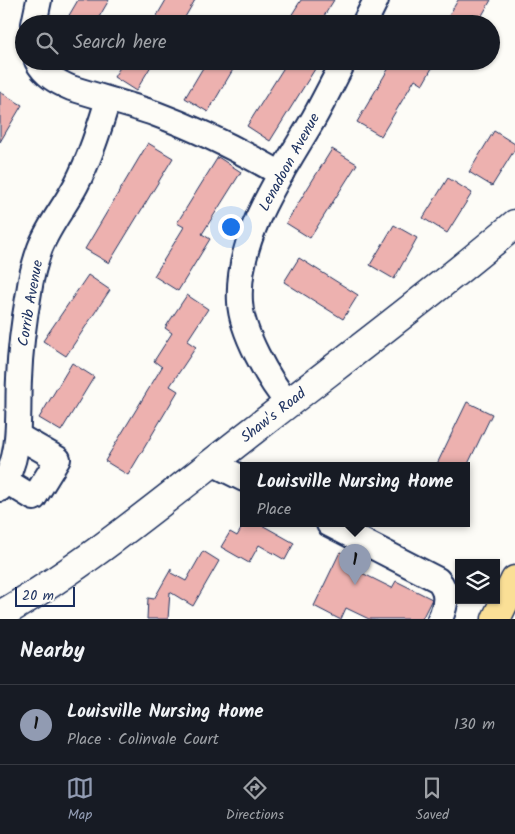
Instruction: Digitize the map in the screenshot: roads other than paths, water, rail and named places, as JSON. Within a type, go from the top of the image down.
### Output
[{"type":"main road","points":[[496,619],[515,580]]},
{"type":"street","points":[[36,15],[39,0]]},
{"type":"street","points":[[368,15],[376,0]]},
{"type":"street","points":[[44,70],[48,76],[59,83],[183,124],[281,174]]},
{"type":"street","name":"Lenadoon Avenue","points":[[288,404],[280,394],[256,352],[245,328],[240,303],[240,278],[247,250],[262,207],[339,70]]},
{"type":"street","name":"Corrib Avenue","points":[[3,485],[14,459],[18,436],[19,377],[29,291],[35,264],[41,247],[76,185],[91,152],[108,100]]},
{"type":"street","name":"Shaw's Road","points":[[0,615],[68,572],[212,463],[515,224]]},
{"type":"street","points":[[3,485],[34,498],[58,458],[18,436]]},
{"type":"street","points":[[212,463],[240,477]]},
{"type":"street","points":[[335,527],[438,580],[444,587],[446,596],[445,606],[440,619]]},
{"type":"place","name":"Louisville Nursing Home","points":[[355,585]]}]
